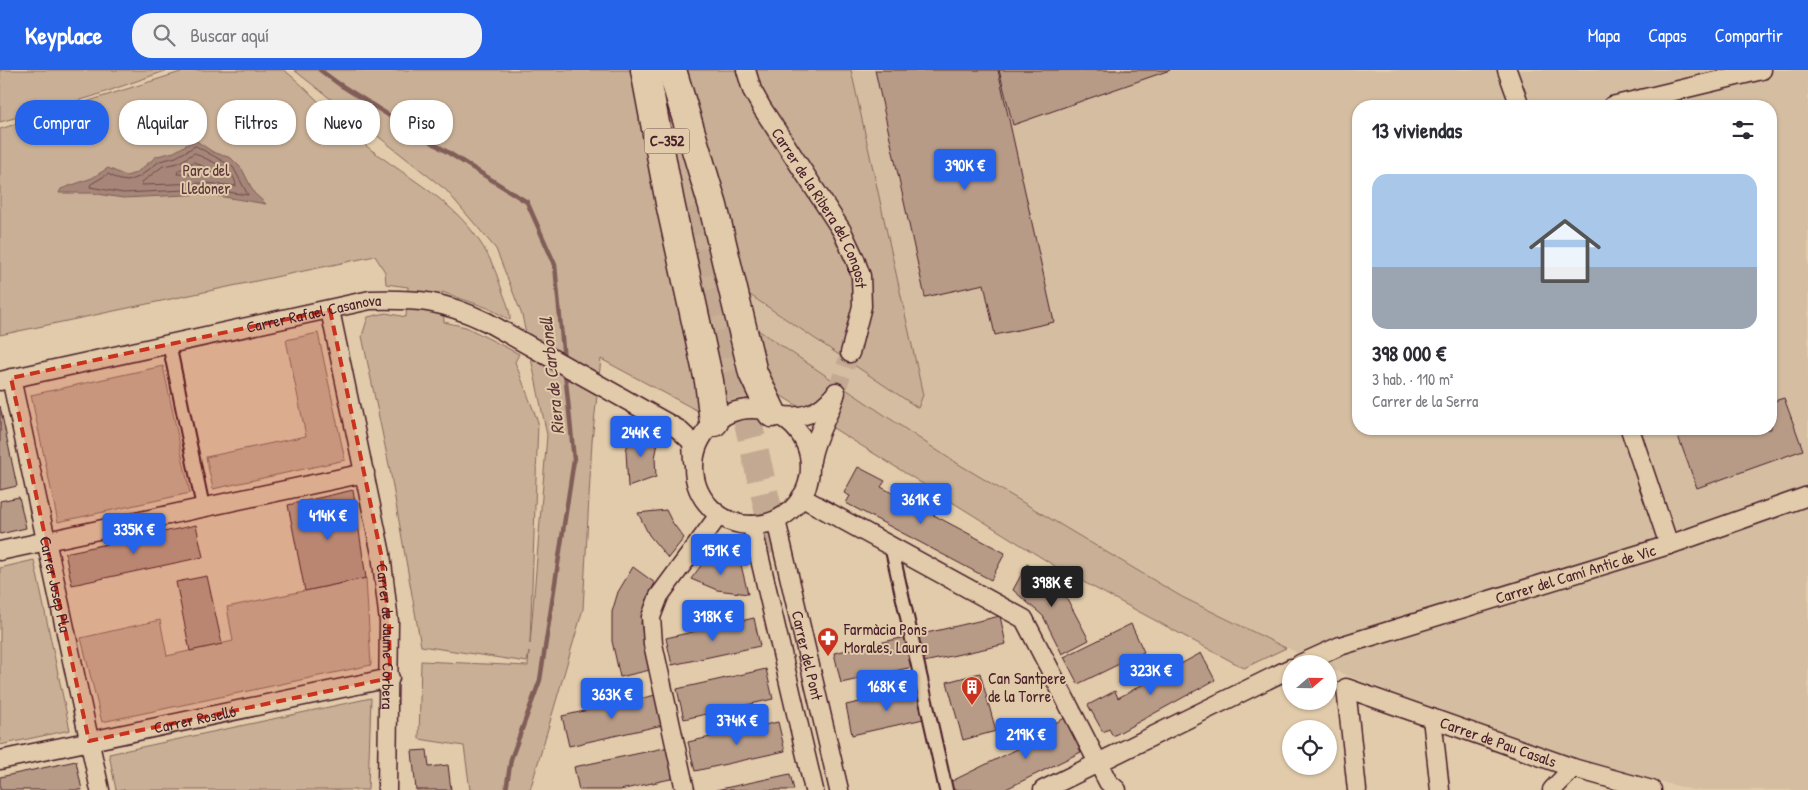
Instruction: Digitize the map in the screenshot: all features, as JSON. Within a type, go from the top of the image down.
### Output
[{"type":"highway","name":"C-352","points":[[646,70],[692,209],[671,70]]},
{"type":"highway","points":[[646,70],[670,203],[708,373],[712,424]]},
{"type":"highway","points":[[671,70],[712,206],[753,373],[775,414]]},
{"type":"street","name":"Carrer de la Ribera del Congost","points":[[746,70],[752,90],[762,108],[842,231],[855,259],[861,276],[862,306],[850,353]]},
{"type":"street","points":[[1507,70],[1518,100]]},
{"type":"street","points":[[1637,100],[1762,70]]},
{"type":"street","name":"Carrer Rafael Casanova","points":[[5,379],[370,300],[421,300],[464,311],[544,352],[678,429]]},
{"type":"street","name":"Carrer de Jaume Corbera","points":[[330,310],[381,554],[389,622],[390,678],[387,790]]},
{"type":"street","points":[[169,344],[203,507]]},
{"type":"street","name":"Carrer Josep Pla","points":[[5,379],[46,541],[100,790]]},
{"type":"street","points":[[836,392],[814,445],[808,484],[802,497],[789,512],[776,520],[752,526],[738,524],[719,515],[700,496],[694,479],[692,442],[678,429],[690,433],[712,424],[731,412],[745,408],[760,409],[791,418],[809,415],[824,405],[836,392]]},
{"type":"street","points":[[775,414],[791,424],[801,435],[807,449],[810,467]]},
{"type":"street","points":[[693,461],[698,444],[712,424]]},
{"type":"street","points":[[1632,435],[1669,545]]},
{"type":"street","points":[[0,551],[365,473]]},
{"type":"street","name":"Carrer del Camí Antic de Vic","points":[[1320,655],[1340,646],[1669,545],[1808,496]]},
{"type":"street","points":[[802,497],[1024,619],[1108,782],[1117,790]]},
{"type":"street","points":[[685,790],[653,644],[651,617],[659,596],[719,515]]},
{"type":"street","name":"Carrer del Pont","points":[[776,520],[839,790]]},
{"type":"street","name":"Carrer del Pont","points":[[752,526],[814,790]]},
{"type":"street","points":[[891,546],[946,790]]},
{"type":"street","points":[[1043,790],[1282,672]]},
{"type":"street","name":"Carrer Roselló","points":[[0,760],[390,678]]},
{"type":"street","name":"Carrer de Pau Casals","points":[[1357,790],[1346,688],[1574,768],[1652,790]]},
{"type":"street","points":[[1432,718],[1440,790]]},
{"type":"street","points":[[1552,790],[1574,768]]},
{"type":"highlighted area","points":[[330,310],[381,554],[389,622],[390,678],[89,741],[11,378]]},
{"type":"shaded area","points":[[851,70],[1808,70],[1808,790],[1693,790],[1570,758],[1338,672],[1338,655],[1302,655],[1182,597],[950,459],[749,324],[749,295],[918,407],[923,395]]},
{"type":"green space","points":[[0,70],[168,70],[80,100],[15,100],[15,118],[0,122]]},
{"type":"green space","name":"Parc del Lledoner","points":[[187,70],[284,70],[317,100],[306,100],[306,145],[365,145],[442,200],[476,236],[490,259],[507,304],[510,320],[488,308],[442,292],[444,322],[466,327],[519,354],[515,362],[538,422],[530,644],[547,435],[522,315],[496,249],[446,190],[380,138],[380,100],[332,100],[294,70],[851,70],[923,395],[918,408],[750,295],[749,324],[950,459],[1182,597],[1286,648],[1244,668],[1063,571],[775,392],[698,411],[601,359],[592,441],[583,609],[530,790],[470,790],[464,746],[419,739],[421,661],[528,666],[529,652],[527,662],[421,646],[390,470],[362,336],[368,317],[386,313],[406,317],[408,287],[386,284],[385,272],[375,256],[0,335],[0,129],[15,124],[15,145],[109,145],[109,100],[92,100]]},
{"type":"green space","points":[[318,333],[345,460],[213,489],[206,457],[306,436],[286,340]]},
{"type":"green space","points":[[163,366],[190,493],[58,522],[31,395]]},
{"type":"green space","points":[[34,560],[70,730],[0,745],[0,568]]},
{"type":"green space","points":[[366,578],[371,665],[102,722],[81,638],[160,620],[167,656],[233,641],[227,607]]},
{"type":"green space","points":[[371,698],[368,790],[116,790],[109,754]]},
{"type":"water","points":[[186,145],[202,145],[213,152],[231,158],[242,169],[254,193],[266,204],[206,194],[123,198],[91,193],[59,193],[61,189],[92,178],[108,168],[126,176],[136,173],[157,156],[174,152]]},
{"type":"building","points":[[875,70],[998,70],[1054,322],[995,335],[984,284],[925,297]]},
{"type":"building","points":[[999,70],[1170,70],[1013,125]]},
{"type":"building","points":[[1784,398],[1803,450],[1697,488],[1678,436],[1777,435],[1777,400]]},
{"type":"building","points":[[0,406],[17,486],[0,490]]},
{"type":"building","points":[[632,428],[658,443],[655,458],[656,477],[628,487],[626,451]]},
{"type":"building","points":[[858,467],[885,481],[881,487],[1005,553],[991,580],[846,503],[850,496],[844,493]]},
{"type":"building","points":[[353,490],[366,578],[305,591],[288,505]]},
{"type":"building","points":[[19,497],[26,528],[0,534],[0,501]]},
{"type":"building","points":[[666,510],[684,538],[668,558],[649,535],[638,513]]},
{"type":"building","points":[[196,525],[203,557],[72,585],[65,553]]},
{"type":"building","points":[[709,555],[741,565],[748,594],[717,590],[691,579]]},
{"type":"building","points":[[1027,564],[1047,577],[1064,593],[1089,640],[1062,654],[1043,616],[1013,590]]},
{"type":"building","points":[[633,567],[655,583],[647,597],[641,623],[650,670],[620,677],[612,641],[612,612],[618,592]]},
{"type":"building","points":[[207,576],[222,644],[190,651],[176,582]]},
{"type":"building","points":[[1000,616],[1006,644],[924,662],[918,635]]},
{"type":"building","points":[[754,618],[760,646],[672,665],[666,638]]},
{"type":"building","points":[[1131,624],[1144,652],[1078,684],[1064,657]]},
{"type":"building","points":[[910,636],[917,666],[841,683],[834,653]]},
{"type":"building","points":[[1201,653],[1215,680],[1113,736],[1109,729],[1103,732],[1088,705],[1115,691],[1118,698]]},
{"type":"building","points":[[766,669],[773,699],[684,719],[677,689]]},
{"type":"building","name":"Can Santpere de la Torre","points":[[980,673],[996,731],[963,740],[947,682]]},
{"type":"building","points":[[922,688],[928,718],[852,735],[846,705]]},
{"type":"building","points":[[656,695],[663,725],[569,746],[562,716]]},
{"type":"building","points":[[1071,715],[1085,743],[1078,746],[1081,752],[1004,790],[954,790],[950,782],[1046,735],[1043,729]]},
{"type":"building","points":[[778,722],[785,751],[695,771],[688,742]]},
{"type":"building","points":[[669,747],[675,778],[620,790],[579,790],[574,767]]},
{"type":"building","points":[[427,750],[429,767],[448,765],[451,790],[416,790],[412,751]]},
{"type":"building","points":[[76,761],[82,790],[0,790],[0,777]]},
{"type":"building","points":[[790,774],[794,790],[716,790]]},
{"type":"waterway","name":"Riera de Carbonell","points":[[320,70],[339,84],[527,202],[555,265],[564,360]]},
{"type":"waterway","name":"Riera de Carbonell","points":[[506,790],[511,759],[540,680],[574,460],[565,372]]},
{"type":"tunnel","points":[[698,206],[778,552]]},
{"type":"tunnel","points":[[836,392],[850,353]]},
{"type":"place","name":"Farmàcia Pons Morales, Laura","points":[[828,657]]},
{"type":"place","name":"Can Santpere de la Torre","points":[[972,706]]}]
